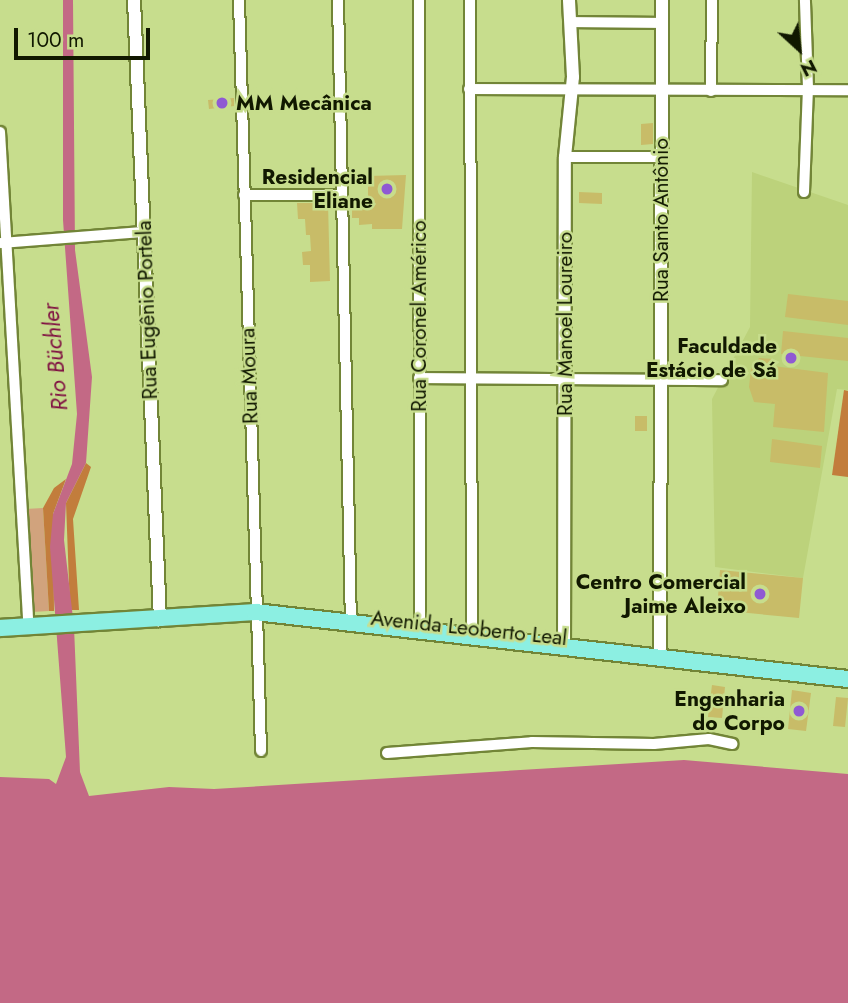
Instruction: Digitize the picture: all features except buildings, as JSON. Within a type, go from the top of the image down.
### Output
[{"type":"main road","name":"Avenida Leoberto Leal","points":[[0,628],[86,623],[99,616],[255,608],[848,679]]},
{"type":"main road","name":"Avenida Leoberto Leal","points":[[420,628],[472,628],[564,643],[660,649],[848,670]]},
{"type":"street","name":"Rua Eugênio Portela","points":[[134,0],[159,615]]},
{"type":"street","name":"Rua Moura","points":[[239,0],[261,751]]},
{"type":"street","points":[[338,0],[350,619]]},
{"type":"street","name":"Rua Coronel Américo","points":[[419,0],[420,628]]},
{"type":"street","points":[[470,0],[472,628]]},
{"type":"street","name":"Rua Manoel Loureiro","points":[[564,643],[565,157],[572,90],[569,0]]},
{"type":"street","name":"Rua Santo Antônio","points":[[660,649],[662,0]]},
{"type":"street","points":[[711,91],[712,0]]},
{"type":"street","points":[[803,192],[808,88],[805,0]]},
{"type":"street","points":[[570,22],[662,23]]},
{"type":"street","points":[[469,89],[848,90]]},
{"type":"street","points":[[0,132],[3,243],[29,628]]},
{"type":"street","points":[[565,157],[661,157]]},
{"type":"street","points":[[244,195],[340,195]]},
{"type":"street","points":[[3,243],[144,232]]},
{"type":"street","points":[[419,378],[722,380]]},
{"type":"street","points":[[387,753],[532,742],[654,744],[709,739],[732,744]]},
{"type":"shaded area","points":[[63,0],[73,0],[75,250],[92,377],[86,463],[66,503],[64,540],[74,627],[80,772],[89,796],[169,787],[214,789],[684,760],[848,774],[848,1003],[0,1003],[0,777],[49,779],[56,784],[66,757],[50,547],[53,514],[72,464],[77,414],[63,220]]},
{"type":"shaded area","name":"Faculdade Estácio de Sá","points":[[752,172],[848,205],[848,390],[837,389],[803,578],[715,567],[712,399],[750,327]]},
{"type":"shaded area","points":[[844,390],[848,391],[848,477],[832,475]]},
{"type":"shaded area","points":[[86,463],[91,467],[73,519],[79,610],[70,610],[66,503]]},
{"type":"shaded area","points":[[66,479],[53,514],[54,611],[49,611],[43,508],[54,488]]},
{"type":"shaded area","points":[[43,508],[49,611],[32,612],[25,509]]},
{"type":"place","name":"MM Mecânica","points":[[222,103]]},
{"type":"place","name":"Residencial Eliane","points":[[387,189]]},
{"type":"place","name":"Faculdade Estácio de Sá","points":[[791,358]]},
{"type":"place","name":"Centro Comercial Jaime Aleixo","points":[[760,594]]},
{"type":"place","name":"Engenharia do Corpo","points":[[799,711]]},
{"type":"water label","name":"Rio Büchler","points":[[55,357]]}]
